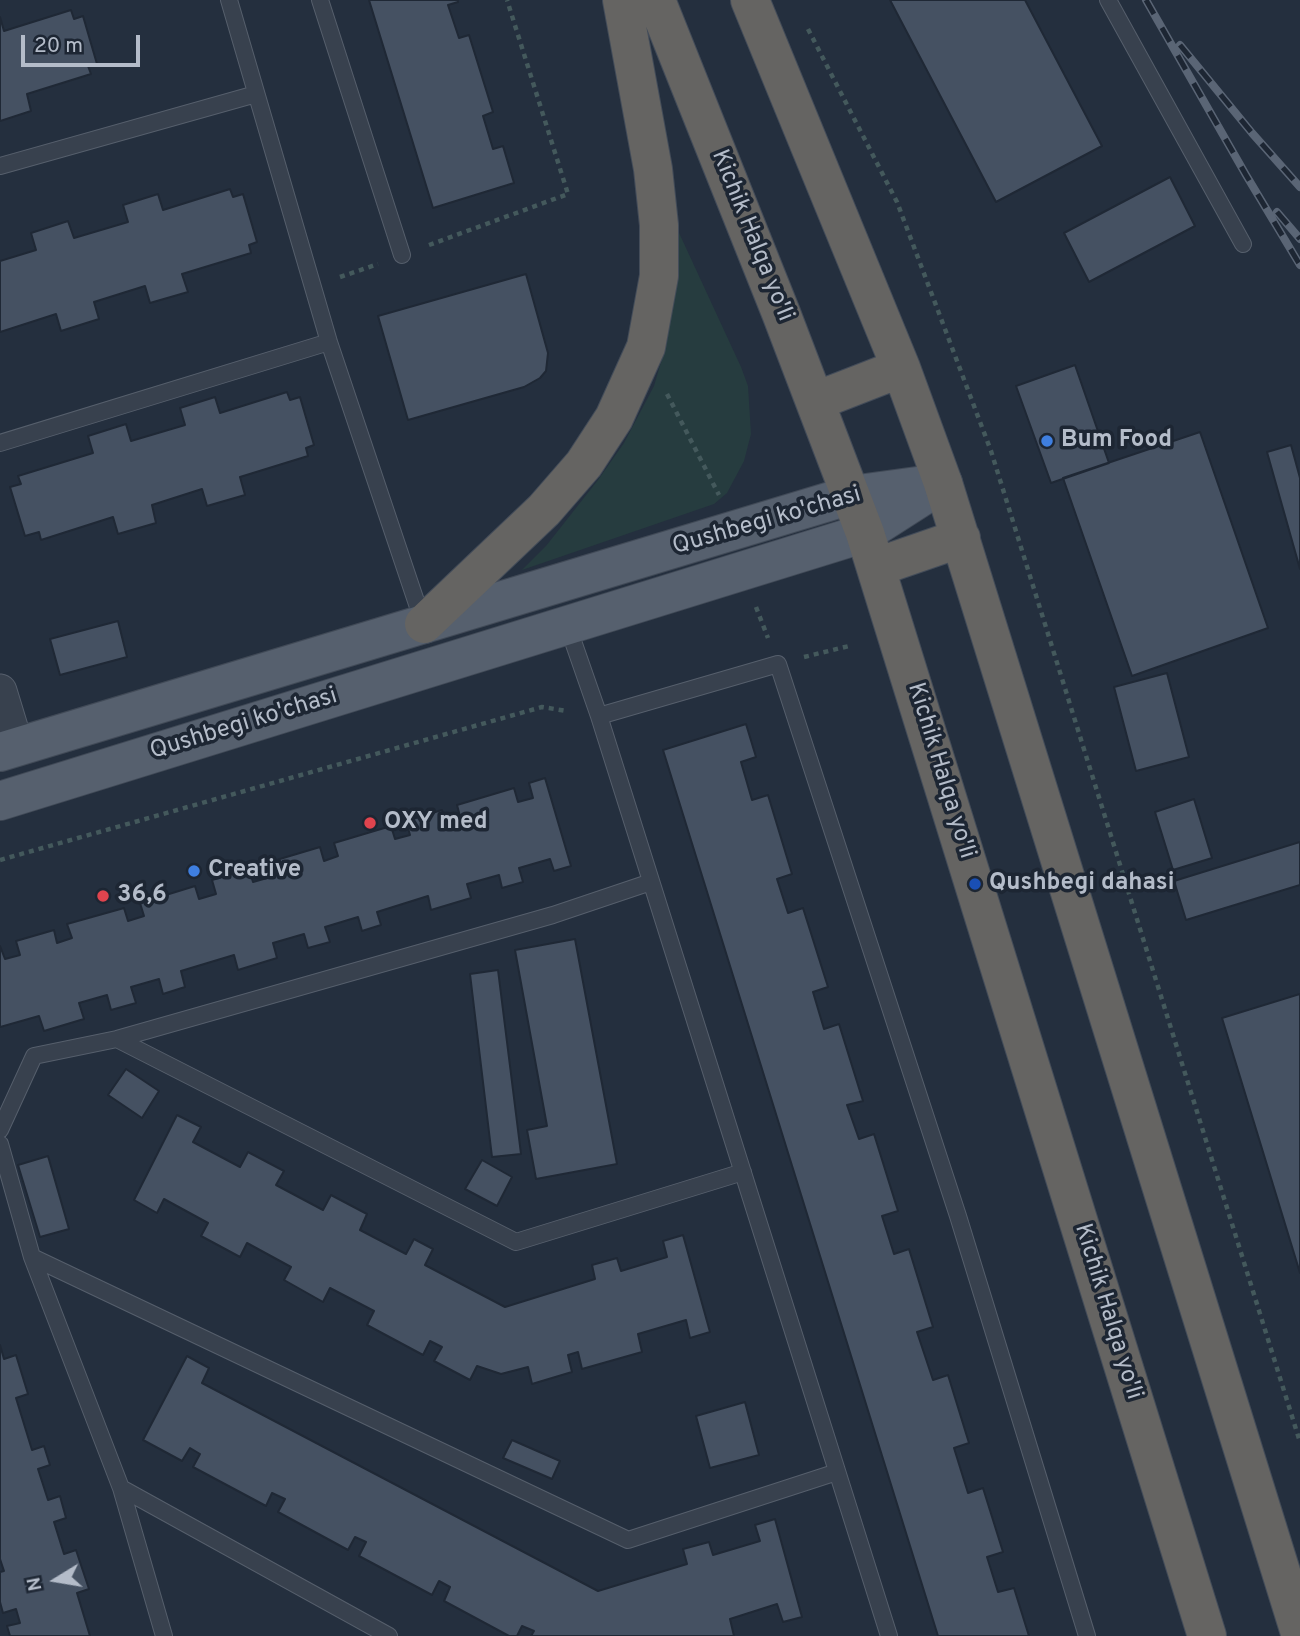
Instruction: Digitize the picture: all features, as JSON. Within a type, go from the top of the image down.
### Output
[{"type":"highway","points":[[424,624],[544,510],[584,464],[614,418],[646,347],[659,276],[659,225],[653,169],[622,0]]},
{"type":"highway","name":"Kichik Halqa yo'li","points":[[656,0],[816,401],[871,550],[1207,1636]]},
{"type":"highway","points":[[750,0],[901,368],[943,483],[1300,1633]]},
{"type":"highway","points":[[816,401],[901,368]]},
{"type":"highway","points":[[871,550],[961,538]]},
{"type":"main road","name":"Qushbegi ko'chasi","points":[[9,749],[851,495],[943,483]]},
{"type":"main road","name":"Qushbegi ko'chasi","points":[[16,796],[567,624],[871,550],[943,483]]},
{"type":"main road","points":[[9,749],[16,796]]},
{"type":"street","points":[[0,691],[9,749]]},
{"type":"lane","points":[[229,0],[329,342],[424,624]]},
{"type":"lane","points":[[320,0],[402,255]]},
{"type":"lane","points":[[1108,0],[1243,244]]},
{"type":"lane","points":[[0,166],[256,94]]},
{"type":"lane","points":[[0,443],[329,342]]},
{"type":"lane","points":[[567,624],[599,716],[889,1636]]},
{"type":"lane","points":[[599,716],[778,664],[958,1216],[1087,1636]]},
{"type":"lane","points":[[0,1130],[34,1056],[117,1039],[553,915],[651,882]]},
{"type":"lane","points":[[117,1039],[516,1242],[743,1172]]},
{"type":"lane","points":[[0,1144],[32,1257],[121,1488],[164,1636]]},
{"type":"lane","points":[[32,1257],[628,1540],[837,1472]]},
{"type":"lane","points":[[121,1488],[389,1636]]},
{"type":"path","points":[[312,287],[568,194],[506,0]]},
{"type":"path","points":[[803,20],[897,202],[990,451],[1300,1442]]},
{"type":"path","points":[[661,382],[722,499]]},
{"type":"path","points":[[755,605],[778,664],[849,646]]},
{"type":"path","points":[[0,860],[542,707],[599,716]]},
{"type":"green space","points":[[668,209],[748,386],[751,434],[744,461],[727,493],[714,504],[522,570],[546,546],[598,480],[624,443],[654,386],[667,342],[672,297]]},
{"type":"building","points":[[369,0],[458,0],[448,5],[459,38],[469,35],[493,112],[483,116],[493,149],[503,146],[514,183],[433,208]]},
{"type":"building","points":[[890,0],[1025,0],[1102,146],[996,202]]},
{"type":"building","points":[[71,10],[74,19],[83,16],[97,64],[88,66],[91,74],[27,94],[31,111],[0,121],[0,17],[4,31]]},
{"type":"building","points":[[1170,177],[1195,226],[1089,282],[1064,233]]},
{"type":"building","points":[[230,189],[233,197],[243,194],[257,242],[249,245],[251,253],[182,274],[188,292],[150,303],[145,286],[94,302],[99,319],[61,331],[56,314],[0,332],[0,261],[36,250],[31,233],[68,221],[74,238],[128,222],[123,205],[158,194],[163,210]]},
{"type":"building","points":[[526,274],[548,353],[546,371],[540,378],[524,387],[408,420],[378,316]]},
{"type":"building","points":[[1075,365],[1109,463],[1051,483],[1016,386]]},
{"type":"building","points":[[287,392],[290,400],[300,397],[314,445],[306,448],[308,456],[240,477],[245,495],[207,506],[202,489],[152,505],[156,523],[118,534],[113,517],[41,540],[39,532],[25,536],[10,487],[21,484],[18,476],[93,453],[88,436],[126,424],[131,441],[185,425],[180,408],[215,397],[220,413]]},
{"type":"building","points":[[1200,432],[1268,628],[1132,676],[1063,478]]},
{"type":"building","points":[[1291,445],[1300,478],[1300,569],[1267,452]]},
{"type":"building","points":[[118,621],[127,657],[60,675],[50,639]]},
{"type":"building","points":[[1167,673],[1189,757],[1136,771],[1114,687]]},
{"type":"building","points":[[746,724],[756,757],[741,762],[752,800],[768,795],[792,874],[777,879],[788,913],[803,908],[828,987],[813,992],[824,1029],[839,1024],[863,1101],[847,1105],[859,1139],[874,1134],[898,1211],[882,1216],[894,1254],[909,1249],[933,1327],[917,1332],[933,1380],[948,1375],[969,1443],[954,1448],[968,1493],[983,1488],[1003,1552],[987,1557],[998,1592],[1014,1588],[1029,1636],[938,1636],[663,750]]},
{"type":"building","points":[[545,778],[571,866],[554,871],[550,859],[519,868],[523,882],[502,888],[499,875],[467,884],[471,898],[431,910],[428,896],[377,912],[381,925],[362,931],[358,917],[325,927],[330,942],[308,948],[304,934],[273,943],[277,958],[238,970],[234,955],[181,971],[185,987],[163,994],[159,979],[131,987],[136,1003],[111,1010],[107,995],[79,1003],[84,1019],[44,1031],[39,1016],[0,1027],[0,946],[5,959],[20,955],[16,941],[54,930],[57,943],[72,938],[67,924],[124,908],[128,921],[144,916],[140,903],[195,886],[199,899],[216,894],[212,880],[249,869],[253,882],[267,878],[263,864],[320,847],[324,861],[338,856],[334,843],[391,826],[395,839],[410,835],[406,821],[442,810],[446,824],[461,820],[457,805],[514,788],[518,802],[533,798],[529,783]]},
{"type":"building","points":[[1194,799],[1212,858],[1173,870],[1155,812]]},
{"type":"building","points":[[1300,842],[1300,885],[1186,920],[1174,881]]},
{"type":"building","points":[[575,939],[617,1164],[536,1179],[527,1130],[547,1126],[515,950]]},
{"type":"building","points":[[498,970],[521,1154],[492,1157],[470,974]]},
{"type":"building","points":[[1300,994],[1300,1273],[1222,1018]]},
{"type":"building","points":[[126,1069],[159,1091],[142,1118],[108,1095]]},
{"type":"building","points":[[177,1115],[201,1127],[193,1142],[240,1167],[248,1152],[284,1171],[276,1185],[323,1210],[331,1195],[367,1214],[360,1230],[406,1254],[414,1239],[433,1249],[425,1265],[505,1307],[595,1279],[592,1265],[617,1258],[621,1271],[667,1257],[663,1241],[683,1235],[710,1332],[690,1338],[686,1320],[638,1334],[642,1352],[582,1369],[578,1352],[568,1355],[572,1372],[532,1384],[528,1367],[501,1374],[477,1366],[470,1380],[434,1361],[442,1347],[430,1341],[423,1355],[367,1325],[374,1311],[330,1288],[323,1302],[284,1280],[291,1267],[247,1243],[240,1257],[201,1236],[208,1223],[164,1199],[157,1213],[134,1200]]},
{"type":"building","points":[[48,1156],[69,1229],[40,1237],[18,1165]]},
{"type":"building","points":[[482,1160],[512,1177],[497,1206],[465,1189]]},
{"type":"building","points":[[0,1345],[4,1359],[16,1355],[28,1394],[16,1398],[32,1450],[44,1446],[50,1465],[38,1469],[48,1500],[60,1496],[66,1518],[54,1522],[64,1554],[76,1550],[89,1589],[77,1593],[90,1636],[10,1636],[7,1626],[20,1623],[16,1609],[3,1613],[0,1602],[0,1572],[4,1571],[0,1559]]},
{"type":"building","points":[[187,1356],[209,1368],[202,1383],[598,1591],[687,1564],[683,1549],[709,1542],[713,1555],[760,1541],[755,1525],[775,1519],[802,1617],[783,1622],[777,1604],[730,1619],[734,1636],[531,1636],[534,1631],[522,1626],[517,1636],[509,1636],[444,1601],[450,1587],[439,1581],[432,1595],[359,1556],[366,1542],[355,1537],[348,1550],[278,1512],[285,1499],[272,1493],[266,1506],[193,1467],[200,1454],[190,1448],[182,1461],[143,1440]]},
{"type":"building","points":[[745,1402],[759,1455],[710,1468],[696,1416]]},
{"type":"building","points":[[512,1440],[560,1461],[552,1479],[503,1458]]},
{"type":"railway","points":[[1146,0],[1300,265]]},
{"type":"railway","points":[[1180,45],[1300,187]]},
{"type":"railway","points":[[1277,212],[1300,239]]},
{"type":"place","name":"Bum Food","points":[[1047,441]]},
{"type":"place","name":"OXY med","points":[[370,823]]},
{"type":"place","name":"Creative","points":[[194,871]]},
{"type":"place","name":"Qushbegi dahasi","points":[[975,884]]},
{"type":"place","name":"36,6","points":[[103,896]]}]
